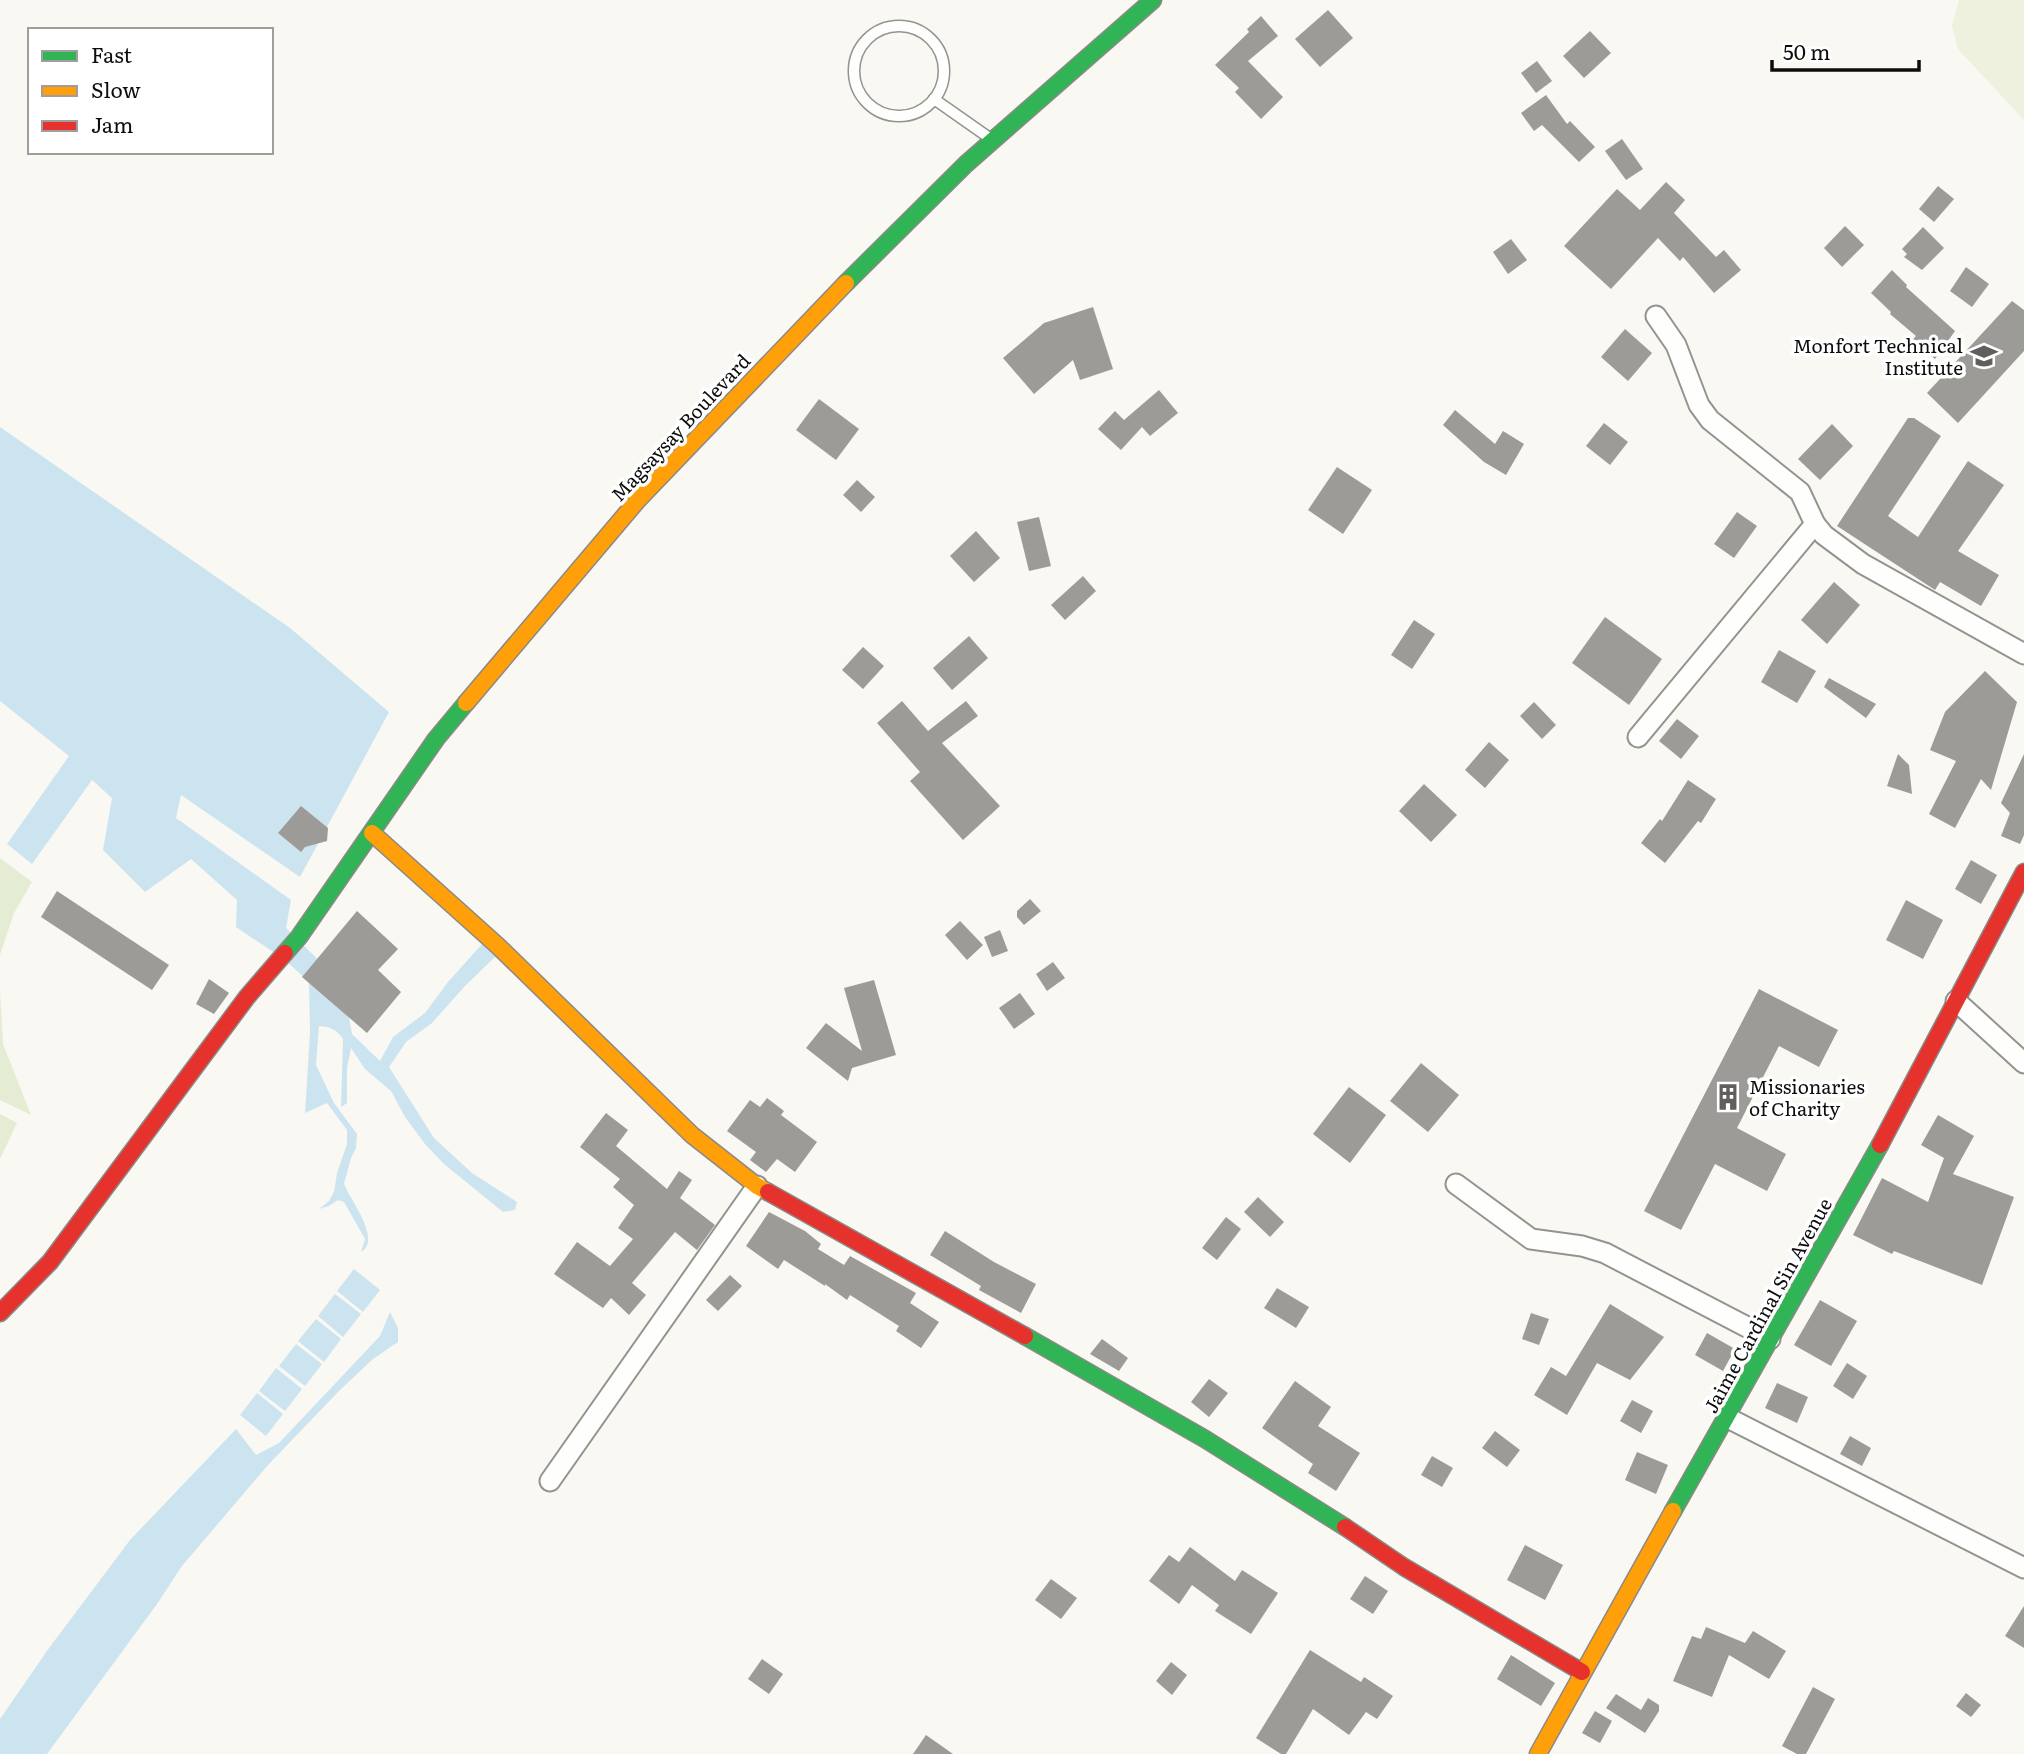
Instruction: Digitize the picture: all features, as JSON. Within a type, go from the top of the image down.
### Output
[{"type":"street","name":"Magsaysay Boulevard","points":[[0,1313],[50,1262],[247,998],[299,937],[436,739],[637,501],[868,260],[966,164],[1153,0]]},
{"type":"street","points":[[1656,316],[1676,345],[1699,405],[1710,420],[1800,492],[1815,524],[1824,536],[1863,564],[2024,654]]},
{"type":"street","points":[[1638,737],[1815,524]]},
{"type":"street","points":[[372,833],[498,946],[692,1135],[757,1186],[1205,1439],[1404,1567],[1582,1672]]},
{"type":"street","name":"Jaime Cardinal Sin Avenue","points":[[1538,1754],[1871,1163],[2024,872]]},
{"type":"street","points":[[1956,1001],[2024,1063]]},
{"type":"street","points":[[1456,1184],[1531,1239],[1582,1246],[1605,1253],[1770,1339]]},
{"type":"street","points":[[550,1481],[757,1186]]},
{"type":"street","points":[[1728,1418],[2024,1568]]},
{"type":"lane","points":[[891,26],[905,26],[929,37],[943,60],[941,87],[934,99],[925,108],[899,117],[886,115],[864,100],[857,88],[854,61],[867,38],[878,30],[891,26]]},
{"type":"lane","points":[[934,99],[993,141]]},
{"type":"green space","points":[[1959,0],[2024,0],[2024,120],[1958,49],[1952,26]]},
{"type":"green space","points":[[0,858],[32,882],[14,913],[0,955]]},
{"type":"green space","points":[[0,989],[3,1044],[31,1115],[0,1100]]},
{"type":"green space","points":[[0,1114],[17,1123],[0,1159]]},
{"type":"water","points":[[0,427],[290,628],[389,712],[300,877],[181,795],[176,818],[291,900],[286,928],[343,984],[352,1034],[380,1061],[393,1037],[425,1013],[483,943],[496,956],[432,1023],[406,1042],[389,1067],[434,1138],[472,1173],[517,1202],[515,1210],[503,1212],[444,1164],[405,1117],[391,1091],[365,1069],[351,1048],[347,1068],[347,1103],[341,1107],[343,1039],[333,1029],[319,1026],[316,1065],[334,1103],[357,1134],[356,1148],[344,1184],[367,1230],[367,1246],[361,1252],[365,1239],[344,1202],[338,1200],[319,1209],[329,1201],[334,1192],[347,1144],[347,1130],[327,1103],[305,1113],[310,1032],[309,982],[285,960],[236,927],[237,900],[191,859],[145,892],[103,850],[112,798],[92,780],[32,864],[7,844],[69,756],[0,701]]},
{"type":"water","points":[[354,1269],[380,1290],[363,1312],[337,1291]]},
{"type":"water","points":[[335,1294],[361,1314],[343,1337],[318,1316]]},
{"type":"water","points":[[390,1312],[398,1328],[398,1342],[373,1359],[340,1390],[268,1465],[182,1566],[47,1754],[0,1754],[0,1719],[130,1540],[236,1429],[256,1455],[279,1443],[380,1336]]},
{"type":"water","points":[[316,1319],[341,1339],[324,1362],[298,1341]]},
{"type":"water","points":[[296,1344],[322,1364],[305,1386],[279,1366]]},
{"type":"water","points":[[276,1368],[302,1389],[285,1411],[259,1391]]},
{"type":"water","points":[[257,1393],[283,1414],[266,1436],[240,1415]]},
{"type":"building","points":[[1328,10],[1353,38],[1320,67],[1295,39]]},
{"type":"building","points":[[1261,16],[1278,36],[1248,61],[1283,97],[1261,119],[1235,92],[1239,88],[1215,65],[1249,32],[1247,29]]},
{"type":"building","points":[[1590,31],[1611,53],[1584,78],[1563,56]]},
{"type":"building","points":[[1537,61],[1552,81],[1536,93],[1521,73]]},
{"type":"building","points":[[1546,95],[1567,124],[1570,121],[1595,147],[1579,162],[1542,125],[1534,131],[1521,113]]},
{"type":"building","points":[[1622,139],[1643,169],[1626,180],[1605,151]]},
{"type":"building","points":[[1666,182],[1685,200],[1674,213],[1716,257],[1724,250],[1741,270],[1714,293],[1683,257],[1680,261],[1658,238],[1611,289],[1564,246],[1617,189],[1640,210]]},
{"type":"building","points":[[1938,186],[1954,199],[1934,222],[1919,209]]},
{"type":"building","points":[[1845,226],[1864,245],[1842,267],[1824,248]]},
{"type":"building","points":[[1923,227],[1944,248],[1922,270],[1904,257],[1907,254],[1902,249]]},
{"type":"building","points":[[1511,239],[1527,260],[1508,274],[1493,252]]},
{"type":"building","points":[[1966,267],[1989,284],[1972,307],[1950,291]]},
{"type":"building","points":[[1892,270],[1906,287],[1955,331],[1935,359],[1913,339],[1916,336],[1871,293]]},
{"type":"building","points":[[2012,301],[2024,310],[2024,351],[1958,423],[1927,393]]},
{"type":"building","points":[[1093,307],[1113,369],[1080,380],[1073,360],[1034,394],[1003,358],[1044,323]]},
{"type":"building","points":[[1625,329],[1652,353],[1628,381],[1601,357]]},
{"type":"building","points":[[1159,390],[1178,413],[1150,436],[1142,427],[1121,450],[1098,429],[1115,411],[1124,420]]},
{"type":"building","points":[[819,399],[859,429],[836,460],[796,430]]},
{"type":"building","points":[[1455,410],[1495,444],[1503,431],[1524,444],[1506,475],[1484,462],[1443,425]]},
{"type":"building","points":[[1908,418],[1914,418],[1941,436],[1888,516],[1918,537],[1968,461],[2004,485],[1958,551],[1999,575],[1981,606],[1940,582],[1935,590],[1837,526]]},
{"type":"building","points":[[1604,423],[1628,442],[1610,465],[1586,446]]},
{"type":"building","points":[[1832,424],[1853,446],[1820,480],[1798,459]]},
{"type":"building","points":[[1337,467],[1372,490],[1343,534],[1308,510]]},
{"type":"building","points":[[857,480],[875,497],[861,512],[843,495]]},
{"type":"building","points":[[1737,512],[1757,526],[1734,558],[1714,544]]},
{"type":"building","points":[[1039,517],[1051,566],[1029,571],[1017,522]]},
{"type":"building","points":[[976,531],[1000,558],[974,582],[950,556]]},
{"type":"building","points":[[1083,576],[1096,591],[1065,620],[1051,605]]},
{"type":"building","points":[[1834,582],[1860,605],[1827,644],[1801,620]]},
{"type":"building","points":[[1605,617],[1662,659],[1629,705],[1572,663]]},
{"type":"building","points":[[1414,620],[1435,634],[1412,669],[1391,655]]},
{"type":"building","points":[[969,636],[988,658],[952,690],[933,668]]},
{"type":"building","points":[[863,647],[884,666],[863,689],[842,670]]},
{"type":"building","points":[[1779,650],[1816,671],[1797,703],[1761,682]]},
{"type":"building","points":[[1985,671],[2017,702],[1991,790],[1981,779],[1955,828],[1929,814],[1956,761],[1930,750],[1945,712]]},
{"type":"building","points":[[1829,678],[1876,704],[1866,718],[1824,687]]},
{"type":"building","points":[[902,701],[928,731],[966,701],[978,716],[942,743],[1000,806],[963,840],[910,781],[920,772],[877,723]]},
{"type":"building","points":[[1534,702],[1556,725],[1542,739],[1520,716]]},
{"type":"building","points":[[1677,719],[1699,736],[1681,759],[1659,741]]},
{"type":"building","points":[[1489,742],[1509,760],[1485,788],[1465,770]]},
{"type":"building","points":[[1898,754],[1909,765],[1912,794],[1887,786]]},
{"type":"building","points":[[2024,754],[2024,835],[2020,844],[2001,836],[2010,813],[2001,803]]},
{"type":"building","points":[[1688,780],[1716,799],[1701,823],[1698,821],[1665,863],[1641,843],[1660,819],[1662,821]]},
{"type":"building","points":[[1424,784],[1457,815],[1431,842],[1399,811]]},
{"type":"building","points":[[301,806],[328,828],[327,841],[305,847],[301,852],[278,833]]},
{"type":"building","points":[[1971,860],[1997,875],[1981,904],[1955,889]]},
{"type":"building","points":[[57,891],[169,965],[152,990],[41,917]]},
{"type":"building","points":[[1030,899],[1041,911],[1024,925],[1017,917],[1017,911]]},
{"type":"building","points":[[1906,900],[1943,920],[1923,959],[1886,940]]},
{"type":"building","points":[[357,911],[398,949],[378,970],[401,992],[367,1033],[302,977]]},
{"type":"building","points":[[960,921],[983,945],[967,960],[945,935]]},
{"type":"building","points":[[1000,930],[1008,951],[992,957],[984,937]]},
{"type":"building","points":[[1053,962],[1065,978],[1047,991],[1036,974]]},
{"type":"building","points":[[209,979],[229,993],[214,1014],[196,1004]]},
{"type":"building","points":[[874,980],[896,1055],[852,1068],[848,1081],[806,1048],[826,1023],[862,1051],[844,988]]},
{"type":"building","name":"Missionaries of Charity","points":[[1759,989],[1838,1030],[1819,1067],[1779,1046],[1737,1128],[1786,1154],[1767,1191],[1715,1164],[1681,1230],[1644,1211]]},
{"type":"building","points":[[1020,993],[1035,1014],[1014,1029],[999,1008]]},
{"type":"building","points":[[1421,1063],[1459,1095],[1428,1132],[1390,1101]]},
{"type":"building","points":[[1349,1087],[1386,1115],[1350,1163],[1313,1134]]},
{"type":"building","points":[[767,1098],[784,1111],[781,1115],[817,1142],[795,1172],[777,1159],[766,1172],[750,1160],[756,1152],[727,1131],[750,1100],[760,1107]]},
{"type":"building","points":[[606,1113],[628,1130],[616,1146],[667,1189],[679,1171],[692,1180],[680,1198],[715,1225],[697,1250],[675,1232],[632,1283],[646,1295],[629,1315],[611,1298],[603,1308],[554,1274],[577,1242],[610,1266],[633,1239],[618,1228],[634,1205],[613,1187],[620,1179],[580,1147]]},
{"type":"building","points":[[1938,1115],[1974,1136],[1953,1174],[2014,1197],[1982,1285],[1894,1251],[1892,1254],[1853,1235],[1882,1178],[1928,1202],[1944,1158],[1921,1145]]},
{"type":"building","points":[[1258,1197],[1284,1222],[1270,1237],[1244,1212]]},
{"type":"building","points":[[769,1212],[805,1231],[821,1244],[818,1249],[844,1265],[850,1256],[916,1293],[910,1303],[939,1322],[921,1348],[896,1331],[899,1326],[850,1295],[847,1300],[784,1260],[778,1269],[746,1246]]},
{"type":"building","points":[[1226,1217],[1241,1229],[1217,1260],[1202,1248]]},
{"type":"building","points":[[945,1231],[994,1262],[1036,1284],[1021,1313],[979,1290],[981,1286],[930,1255]]},
{"type":"building","points":[[730,1275],[742,1286],[718,1311],[706,1300]]},
{"type":"building","points":[[1277,1288],[1309,1307],[1296,1328],[1264,1308]]},
{"type":"building","points":[[1820,1300],[1857,1321],[1831,1366],[1794,1345]]},
{"type":"building","points":[[1610,1304],[1664,1337],[1630,1380],[1597,1363],[1567,1415],[1534,1395],[1551,1367],[1566,1376]]},
{"type":"building","points":[[1531,1313],[1549,1319],[1539,1345],[1522,1339]]},
{"type":"building","points":[[1707,1333],[1735,1349],[1723,1371],[1695,1355]]},
{"type":"building","points":[[1102,1339],[1128,1358],[1119,1371],[1090,1354]]},
{"type":"building","points":[[1847,1363],[1867,1376],[1853,1399],[1833,1386]]},
{"type":"building","points":[[1209,1379],[1228,1393],[1209,1417],[1191,1402]]},
{"type":"building","points":[[1295,1381],[1331,1407],[1318,1426],[1360,1453],[1336,1491],[1308,1473],[1313,1464],[1262,1428]]},
{"type":"building","points":[[1777,1383],[1808,1397],[1797,1423],[1765,1408]]},
{"type":"building","points":[[1632,1400],[1653,1411],[1641,1433],[1620,1421]]},
{"type":"building","points":[[1495,1431],[1520,1450],[1507,1467],[1482,1448]]},
{"type":"building","points":[[1850,1436],[1871,1448],[1862,1466],[1840,1454]]},
{"type":"building","points":[[1637,1452],[1668,1465],[1656,1494],[1625,1480]]},
{"type":"building","points":[[1432,1456],[1453,1468],[1442,1487],[1421,1475]]},
{"type":"building","points":[[1525,1545],[1563,1565],[1545,1600],[1507,1580]]},
{"type":"building","points":[[1190,1547],[1235,1581],[1242,1570],[1278,1593],[1251,1634],[1215,1611],[1219,1605],[1192,1585],[1179,1604],[1149,1581],[1169,1555],[1179,1562]]},
{"type":"building","points":[[1365,1576],[1388,1591],[1373,1614],[1350,1599]]},
{"type":"building","points":[[1051,1579],[1077,1598],[1061,1619],[1035,1600]]},
{"type":"building","points":[[2024,1606],[2024,1648],[2005,1636]]},
{"type":"building","points":[[1706,1627],[1745,1643],[1753,1631],[1786,1651],[1769,1679],[1729,1655],[1712,1697],[1673,1681],[1692,1636],[1701,1639]]},
{"type":"building","points":[[1310,1650],[1361,1682],[1364,1677],[1393,1696],[1377,1719],[1366,1712],[1349,1735],[1313,1709],[1286,1754],[1281,1754],[1256,1738]]},
{"type":"building","points":[[1511,1655],[1555,1683],[1541,1706],[1497,1679]]},
{"type":"building","points":[[762,1659],[783,1674],[769,1694],[748,1679]]},
{"type":"building","points":[[1171,1662],[1187,1675],[1172,1695],[1156,1681]]},
{"type":"building","points":[[1813,1687],[1835,1699],[1806,1754],[1797,1754],[1782,1746]]},
{"type":"building","points":[[1966,1693],[1981,1705],[1971,1717],[1956,1706]]},
{"type":"building","points":[[1616,1694],[1641,1710],[1648,1698],[1659,1705],[1659,1711],[1645,1733],[1606,1708]]},
{"type":"building","points":[[1595,1711],[1612,1721],[1600,1743],[1582,1733]]},
{"type":"building","points":[[926,1735],[953,1754],[913,1754]]},
{"type":"traffic: fast","points":[[846,283],[966,164],[1153,0]]},
{"type":"traffic: fast","points":[[285,953],[299,937],[436,739],[466,703]]},
{"type":"traffic: fast","points":[[1673,1511],[1880,1145]]},
{"type":"traffic: fast","points":[[1025,1336],[1205,1439],[1345,1527]]},
{"type":"traffic: slow","points":[[466,703],[637,501],[846,283]]},
{"type":"traffic: slow","points":[[372,833],[498,946],[692,1135],[768,1192]]},
{"type":"traffic: slow","points":[[1538,1754],[1673,1511]]},
{"type":"traffic: jam","points":[[1880,1145],[2024,872]]},
{"type":"traffic: jam","points":[[0,1313],[50,1262],[247,997],[285,953]]},
{"type":"traffic: jam","points":[[768,1192],[1025,1336]]},
{"type":"traffic: jam","points":[[1345,1527],[1404,1567],[1582,1672]]},
{"type":"place","name":"Monfort Technical Institute","points":[[1984,356]]},
{"type":"place","name":"Missionaries of Charity","points":[[1728,1097]]}]
